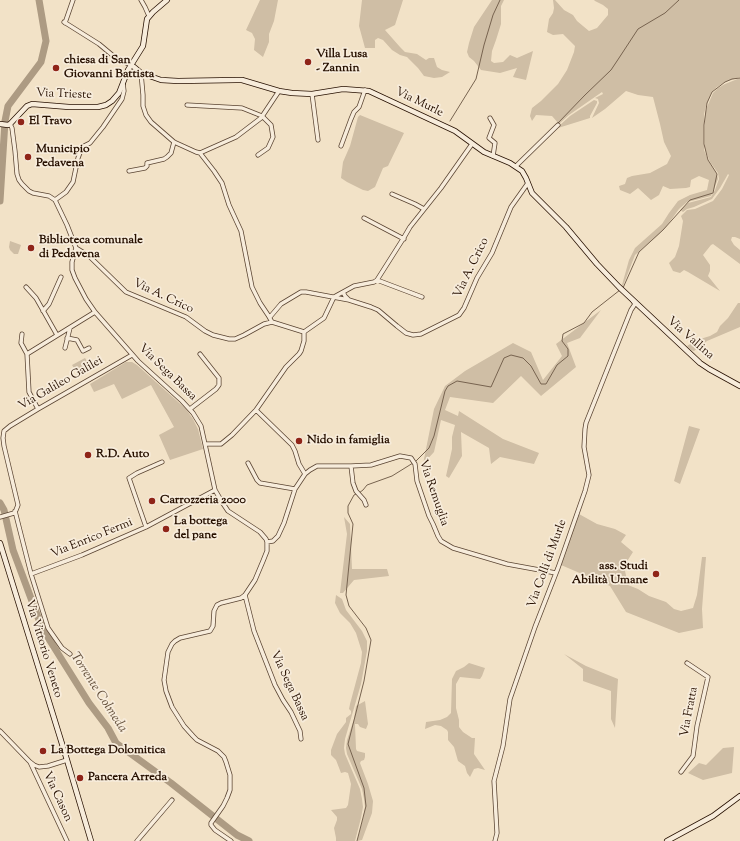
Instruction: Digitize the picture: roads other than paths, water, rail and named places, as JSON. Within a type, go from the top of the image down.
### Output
[{"type":"main road","points":[[149,16],[167,0]]},
{"type":"main road","name":"Via Trieste","points":[[9,125],[27,106],[32,104],[98,107],[106,105],[112,101],[117,96],[130,65],[143,46],[147,19],[149,16]]},
{"type":"main road","name":"Via Murle","points":[[130,65],[141,73],[161,80],[242,80],[292,94],[324,93],[336,90],[365,90],[382,96],[455,131],[484,152],[516,166]]},
{"type":"main road","points":[[0,124],[9,125]]},
{"type":"main road","points":[[516,166],[522,171],[532,193],[566,227],[596,264],[632,300]]},
{"type":"main road","name":"Via Vallina","points":[[632,300],[700,363],[740,386]]},
{"type":"main road","name":"Via Vittorio Veneto","points":[[0,543],[91,841]]},
{"type":"main road","points":[[667,841],[713,816],[740,796]]},
{"type":"street","points":[[73,0],[64,23],[99,44],[117,59],[130,65]]},
{"type":"street","points":[[141,0],[149,16]]},
{"type":"street","points":[[141,73],[143,106],[146,115],[151,122],[174,142],[200,153],[224,186],[229,205],[238,223],[243,238],[252,287],[260,303],[272,322],[304,332]]},
{"type":"street","points":[[55,200],[66,192],[73,182],[81,150],[84,146],[90,143],[122,99],[124,91],[123,82]]},
{"type":"street","points":[[341,146],[351,119],[359,107],[365,90]]},
{"type":"street","points":[[200,153],[236,138],[261,118],[279,91]]},
{"type":"street","points":[[312,94],[318,140]]},
{"type":"street","points":[[186,105],[242,108],[262,116],[271,125],[273,137],[268,148],[258,155]]},
{"type":"street","points":[[490,118],[494,125],[489,138],[495,143],[493,156]]},
{"type":"street","points":[[9,125],[12,128],[19,180],[32,193],[49,196],[55,200],[76,248]]},
{"type":"street","points":[[516,166],[558,125]]},
{"type":"street","points":[[129,171],[146,168],[148,166],[147,163],[164,159],[172,153],[174,142]]},
{"type":"street","points":[[304,332],[324,318],[334,297],[357,285],[374,282],[377,280],[410,228],[472,144]]},
{"type":"street","name":"Via A. Crico","points":[[270,317],[281,304],[301,292],[334,297],[371,306],[406,333],[413,335],[421,334],[459,315],[464,308],[477,278],[492,253],[506,216],[528,183]]},
{"type":"street","points":[[392,194],[424,209]]},
{"type":"street","points":[[364,218],[404,239]]},
{"type":"street","name":"Via A. Crico","points":[[76,248],[89,256],[126,292],[186,317],[209,334],[235,339],[244,336],[264,324],[272,322]]},
{"type":"street","name":"Via Sega Bassa","points":[[76,248],[72,264],[73,273],[95,312],[132,355],[190,409],[201,426],[215,490],[228,512],[260,532],[267,542]]},
{"type":"street","points":[[43,311],[49,304],[61,277]]},
{"type":"street","points":[[377,280],[422,297]]},
{"type":"street","points":[[26,287],[36,298],[57,335]]},
{"type":"street","points":[[343,292],[349,300]]},
{"type":"street","name":"Via Colli di Murle","points":[[495,841],[497,833],[494,781],[503,746],[510,699],[582,501],[588,478],[588,468],[584,447],[586,423],[631,310],[635,304],[632,300]]},
{"type":"street","points":[[27,354],[95,312]]},
{"type":"street","points":[[65,348],[70,328]]},
{"type":"street","points":[[205,444],[221,444],[256,410],[286,367],[299,354],[304,341],[304,332]]},
{"type":"street","points":[[22,334],[21,343],[27,354],[29,392],[38,409]]},
{"type":"street","points":[[67,338],[77,340],[83,351],[89,348]]},
{"type":"street","points":[[190,409],[219,385],[219,378],[200,354]]},
{"type":"street","name":"Via Galileo Galilei","points":[[14,512],[18,507],[18,502],[4,446],[3,433],[10,426],[38,409],[132,355]]},
{"type":"street","points":[[231,841],[210,825],[223,806],[230,790],[230,775],[226,762],[218,751],[197,740],[180,721],[166,691],[164,680],[168,652],[173,642],[180,638],[210,631],[213,626],[214,611],[217,605],[241,598],[245,595],[263,561],[267,551],[267,542],[273,541],[278,536],[295,489],[305,474],[299,464],[292,445],[256,410]]},
{"type":"street","name":"Via Remuglia","points":[[305,474],[317,466],[351,466],[371,464],[400,456],[408,457],[415,464],[419,489],[430,520],[441,541],[453,548],[507,564],[556,573]]},
{"type":"street","points":[[146,527],[129,478],[162,462]]},
{"type":"street","points":[[248,463],[260,483],[295,489]]},
{"type":"street","points":[[351,466],[353,483],[366,505]]},
{"type":"street","name":"Via Enrico Fermi","points":[[31,574],[82,555],[146,527],[215,490]]},
{"type":"street","points":[[0,517],[14,512],[48,628],[62,648],[70,654]]},
{"type":"street","name":"Via Sega Bassa","points":[[245,595],[254,632],[275,685],[300,731],[301,739]]},
{"type":"street","name":"Via Fratta","points":[[681,772],[693,756],[697,726],[708,678],[687,663]]},
{"type":"street","name":"Via Cason","points":[[0,731],[30,762],[67,841]]},
{"type":"street","points":[[30,762],[34,765],[48,766],[67,760]]},
{"type":"street","points":[[137,841],[172,800]]},
{"type":"waterway","name":"Torrente Colmeda","points":[[0,201],[5,121],[8,106],[41,62],[46,41],[39,0]]},
{"type":"waterway","points":[[450,121],[476,79],[493,15],[500,0]]},
{"type":"waterway","points":[[558,123],[611,70],[638,29],[665,13],[679,0]]},
{"type":"waterway","points":[[623,288],[639,252],[663,230],[690,200],[713,193],[717,174],[708,160],[704,144],[704,125],[707,103],[712,92],[725,82],[740,78]]},
{"type":"waterway","points":[[416,461],[429,448],[434,436],[445,391],[448,386],[457,381],[491,387],[504,358],[511,355],[523,358],[531,366],[541,384],[546,384],[557,365],[568,356],[568,349],[562,341],[563,334],[584,323],[592,312],[620,290]]},
{"type":"waterway","points":[[359,493],[367,485],[392,476],[413,463]]},
{"type":"waterway","points":[[356,494],[348,506],[348,513],[353,524],[346,595],[349,606],[366,628],[371,640],[364,681],[348,744],[364,788],[366,806],[357,841]]},
{"type":"waterway","name":"Torrente Colmeda","points":[[0,503],[4,510],[13,550],[42,628],[89,703],[108,728],[116,743],[171,783],[237,835],[249,841]]},
{"type":"place","name":"Villa Lusa - Zannin","points":[[308,62]]},
{"type":"place","name":"chiesa di San Giovanni Battista","points":[[56,68]]},
{"type":"place","name":"El Travo","points":[[21,122]]},
{"type":"place","name":"Municipio Pedavena","points":[[28,157]]},
{"type":"place","name":"Biblioteca comunale di Pedavena","points":[[31,248]]},
{"type":"place","name":"Nido in famiglia","points":[[299,441]]},
{"type":"place","name":"R.D. Auto","points":[[88,455]]},
{"type":"place","name":"Carrozzeria 2000","points":[[152,501]]},
{"type":"place","name":"La bottega del pane","points":[[166,529]]},
{"type":"place","name":"ass. Studi Abilità Umane","points":[[656,574]]},
{"type":"place","name":"La Bottega Dolomitica","points":[[43,751]]},
{"type":"place","name":"Pancera Arreda","points":[[80,778]]}]
